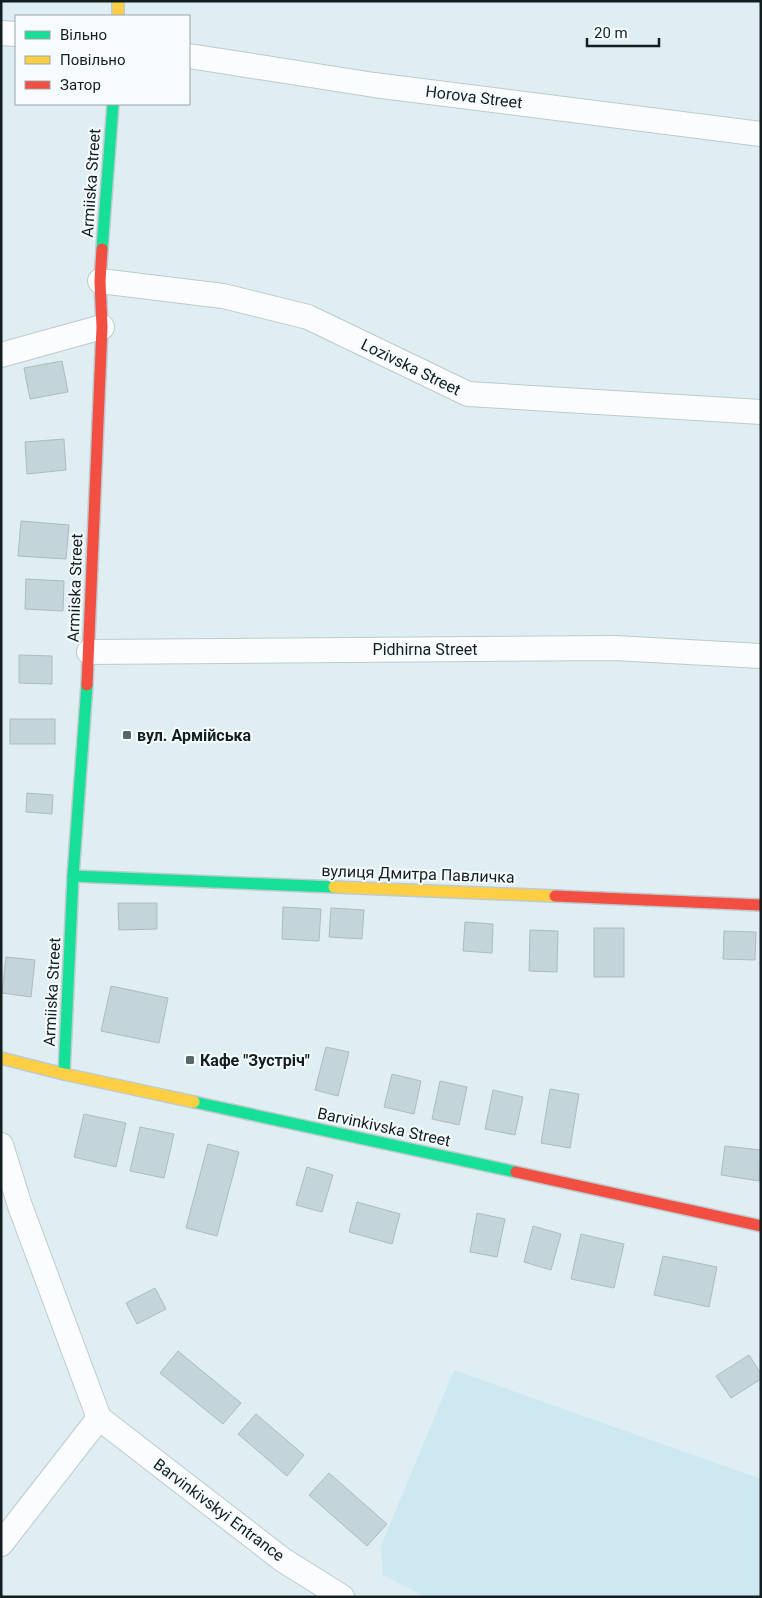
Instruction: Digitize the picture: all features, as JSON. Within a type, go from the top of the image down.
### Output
[{"type":"street","points":[[118,1],[118,15]]},
{"type":"street","points":[[1,33],[15,34]]},
{"type":"street","name":"Horova Street","points":[[190,56],[374,84],[761,134]]},
{"type":"street","name":"Armiiska Street","points":[[64,1074],[73,876],[89,652],[102,327],[100,281],[112,105]]},
{"type":"street","name":"Lozivska Street","points":[[100,281],[223,296],[308,317],[468,394],[761,412]]},
{"type":"street","points":[[1,355],[102,327]]},
{"type":"street","name":"Pidhirna Street","points":[[89,652],[615,648],[761,656]]},
{"type":"street","name":"вулиця Дмитра Павличка","points":[[73,876],[761,905]]},
{"type":"street","name":"Barvinkivska Street","points":[[1,1058],[64,1074],[761,1226]]},
{"type":"street","points":[[1,1145],[20,1206],[98,1418],[1,1544]]},
{"type":"street","name":"Barvinkivskyi Entrance","points":[[98,1418],[283,1560],[342,1597]]},
{"type":"path","points":[[1,1595],[5,1597]]},
{"type":"shaded area","points":[[454,1370],[761,1479],[761,1597],[426,1597],[383,1575],[381,1546]]},
{"type":"building","points":[[62,361],[68,392],[30,399],[24,368]]},
{"type":"building","points":[[64,439],[66,470],[27,474],[25,442]]},
{"type":"building","points":[[21,521],[69,525],[66,559],[18,556]]},
{"type":"building","points":[[26,579],[64,581],[63,611],[25,609]]},
{"type":"building","points":[[19,655],[52,656],[52,684],[19,683]]},
{"type":"building","points":[[10,719],[55,719],[55,744],[10,744]]},
{"type":"building","points":[[27,793],[53,795],[52,814],[26,812]]},
{"type":"building","points":[[118,903],[157,903],[157,929],[119,930]]},
{"type":"building","points":[[283,907],[321,909],[319,941],[282,939]]},
{"type":"building","points":[[331,908],[364,910],[362,939],[329,937]]},
{"type":"building","points":[[465,922],[493,924],[492,953],[463,951]]},
{"type":"building","points":[[594,928],[624,928],[624,977],[594,977]]},
{"type":"building","points":[[530,930],[558,931],[557,972],[529,971]]},
{"type":"building","points":[[724,931],[756,932],[755,960],[723,959]]},
{"type":"building","points":[[6,957],[35,960],[31,997],[2,993]]},
{"type":"building","points":[[111,986],[168,998],[159,1043],[101,1031]]},
{"type":"building","points":[[326,1047],[349,1052],[338,1096],[315,1090]]},
{"type":"building","points":[[392,1074],[421,1081],[414,1114],[384,1107]]},
{"type":"building","points":[[440,1081],[467,1087],[459,1125],[432,1119]]},
{"type":"building","points":[[550,1089],[579,1094],[570,1148],[541,1143]]},
{"type":"building","points":[[493,1090],[523,1097],[515,1135],[485,1129]]},
{"type":"building","points":[[84,1114],[126,1123],[116,1167],[74,1157]]},
{"type":"building","points":[[140,1127],[174,1134],[164,1178],[130,1171]]},
{"type":"building","points":[[208,1144],[239,1152],[217,1236],[186,1228]]},
{"type":"building","points":[[725,1146],[761,1150],[759,1181],[721,1175]]},
{"type":"building","points":[[307,1167],[333,1175],[322,1212],[296,1205]]},
{"type":"building","points":[[357,1202],[400,1214],[392,1244],[349,1232]]},
{"type":"building","points":[[477,1213],[505,1219],[497,1257],[470,1252]]},
{"type":"building","points":[[533,1226],[561,1234],[551,1270],[524,1262]]},
{"type":"building","points":[[581,1234],[624,1244],[614,1288],[571,1279]]},
{"type":"building","points":[[663,1256],[717,1267],[709,1307],[654,1295]]},
{"type":"building","points":[[155,1288],[166,1309],[137,1324],[126,1303]]},
{"type":"building","points":[[178,1351],[241,1403],[223,1424],[160,1373]]},
{"type":"building","points":[[749,1355],[761,1374],[761,1379],[731,1398],[716,1376]]},
{"type":"building","points":[[256,1414],[304,1455],[287,1476],[238,1434]]},
{"type":"building","points":[[329,1473],[387,1524],[367,1546],[309,1495]]},
{"type":"traffic: fast","points":[[102,249],[113,105]]},
{"type":"traffic: fast","points":[[64,1074],[73,876],[87,685]]},
{"type":"traffic: fast","points":[[73,876],[334,887]]},
{"type":"traffic: fast","points":[[194,1102],[516,1172]]},
{"type":"traffic: slow","points":[[118,1],[118,15]]},
{"type":"traffic: slow","points":[[334,887],[555,896]]},
{"type":"traffic: slow","points":[[1,1058],[64,1074],[194,1102]]},
{"type":"traffic: jam","points":[[87,685],[102,327],[100,281],[102,249]]},
{"type":"traffic: jam","points":[[555,896],[761,905]]},
{"type":"traffic: jam","points":[[516,1172],[761,1226]]},
{"type":"place","name":"вул. Армійська","points":[[127,735]]},
{"type":"place","name":"Кафе \"Зустріч\"","points":[[190,1060]]}]
